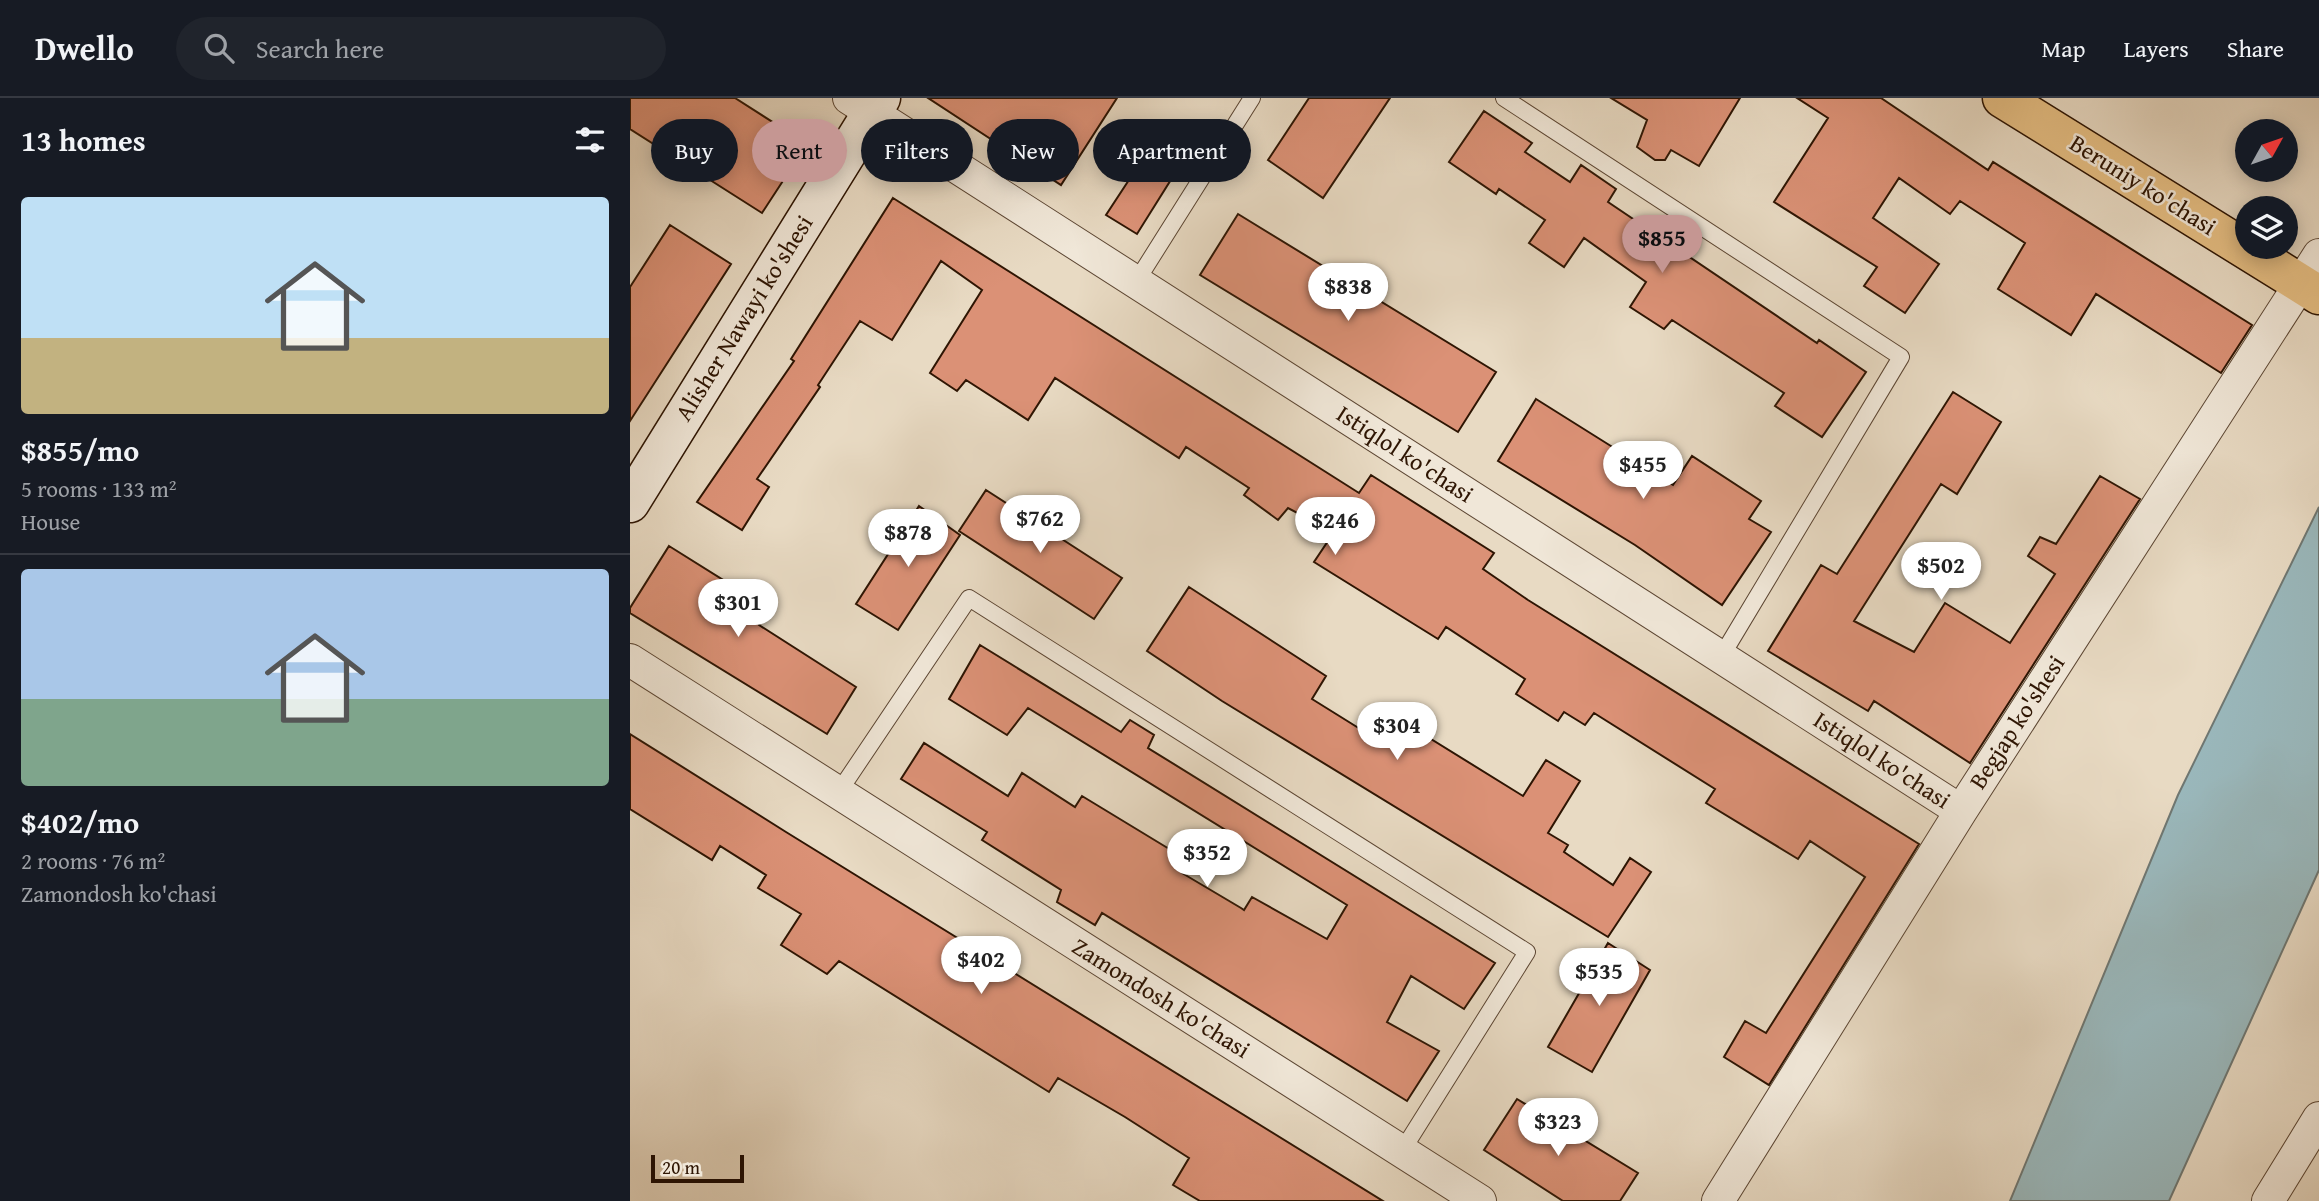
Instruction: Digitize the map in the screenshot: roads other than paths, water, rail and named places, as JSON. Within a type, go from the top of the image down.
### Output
[{"type":"main road","name":"Beruniy ko'chasi","points":[[2002,98],[2312,277]]},
{"type":"street","name":"Istiqlol ko'chasi","points":[[867,103],[1136,282],[1961,811]]},
{"type":"street","name":"Alisher Nawayi ko'shesi","points":[[630,503],[867,103]]},
{"type":"street","name":"Begjap ko'shesi","points":[[1718,1201],[1961,811],[2312,277]]},
{"type":"street","name":"Zamondosh ko'chasi","points":[[630,660],[1480,1201]]},
{"type":"street","points":[[2268,1201],[2319,1118]]},
{"type":"lane","points":[[1136,282],[1252,98]]},
{"type":"lane","points":[[1504,98],[1901,357],[1721,657]]},
{"type":"lane","points":[[838,793],[969,598],[1527,952],[1402,1151]]},
{"type":"water","points":[[2319,507],[2319,870],[2169,1201],[2010,1201],[2178,795]]}]
